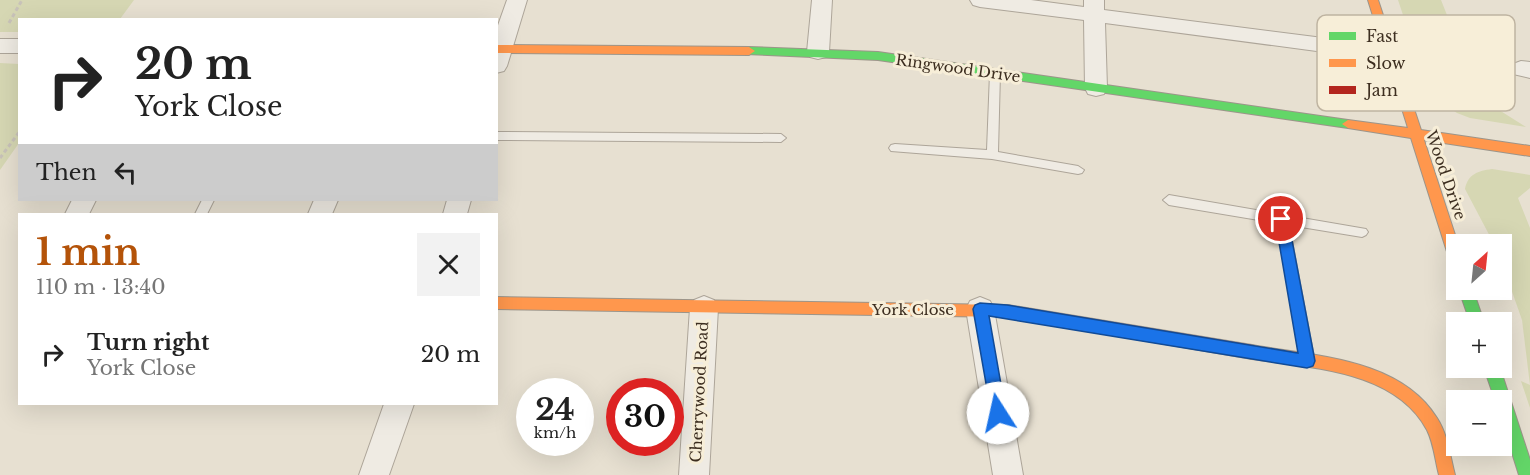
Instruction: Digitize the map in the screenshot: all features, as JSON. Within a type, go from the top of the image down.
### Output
[{"type":"street","points":[[498,55],[517,0]]},
{"type":"street","points":[[818,52],[822,0]]},
{"type":"street","points":[[980,0],[1094,8],[1317,44]]},
{"type":"street","name":"Wood Drive","points":[[1373,0],[1378,15]]},
{"type":"street","points":[[1094,8],[1096,88]]},
{"type":"street","points":[[0,46],[18,46]]},
{"type":"street","name":"Ringwood Drive","points":[[498,55],[818,52],[878,56],[1530,151]]},
{"type":"street","name":"Wood Drive","points":[[1408,111],[1448,234]]},
{"type":"street","name":"York Close","points":[[498,303],[704,308],[980,309],[1007,311],[1307,361],[1376,377],[1412,401],[1435,429],[1447,475]]},
{"type":"street","name":"Cherrywood Road","points":[[694,475],[704,308]]},
{"type":"street","points":[[980,309],[1008,475]]},
{"type":"street","points":[[1495,378],[1527,475]]},
{"type":"street","points":[[374,475],[399,405]]},
{"type":"lane","points":[[992,155],[995,73]]},
{"type":"lane","points":[[498,136],[781,138]]},
{"type":"lane","points":[[896,148],[992,155],[1078,170]]},
{"type":"lane","points":[[1168,200],[1362,232]]},
{"type":"lane","points":[[1281,219],[1307,361]]},
{"type":"path","points":[[8,25],[22,0]]},
{"type":"path","points":[[0,158],[18,134]]},
{"type":"green space","points":[[0,0],[134,0],[121,18],[18,18],[18,32],[0,32]]},
{"type":"green space","points":[[1398,0],[1441,0],[1447,15],[1403,15]]},
{"type":"green space","points":[[0,63],[18,64],[18,144],[0,170]]},
{"type":"green space","points":[[1454,111],[1501,111],[1526,127],[1470,118]]},
{"type":"green space","points":[[1492,169],[1530,175],[1530,188],[1518,198],[1530,228],[1530,385],[1522,320],[1512,292],[1512,234],[1489,234],[1465,189],[1471,177]]},
{"type":"green space","points":[[1521,381],[1530,385],[1530,408]]},
{"type":"traffic: fast","points":[[749,51],[878,56],[1348,124]]},
{"type":"traffic: fast","points":[[1469,300],[1474,312]]},
{"type":"traffic: fast","points":[[1495,378],[1527,475]]},
{"type":"traffic: slow","points":[[1373,0],[1378,15]]},
{"type":"traffic: slow","points":[[498,49],[749,51]]},
{"type":"traffic: slow","points":[[1409,111],[1448,234]]},
{"type":"traffic: slow","points":[[1348,124],[1530,151]]},
{"type":"traffic: slow","points":[[498,303],[1008,311]]},
{"type":"traffic: slow","points":[[1252,352],[1344,368],[1391,385],[1418,406],[1431,423],[1439,441],[1447,475]]},
{"type":"traffic: jam","points":[[1008,311],[1252,352]]},
{"type":"route","points":[[998,413],[980,309],[1007,311],[1307,361],[1281,219]]}]
